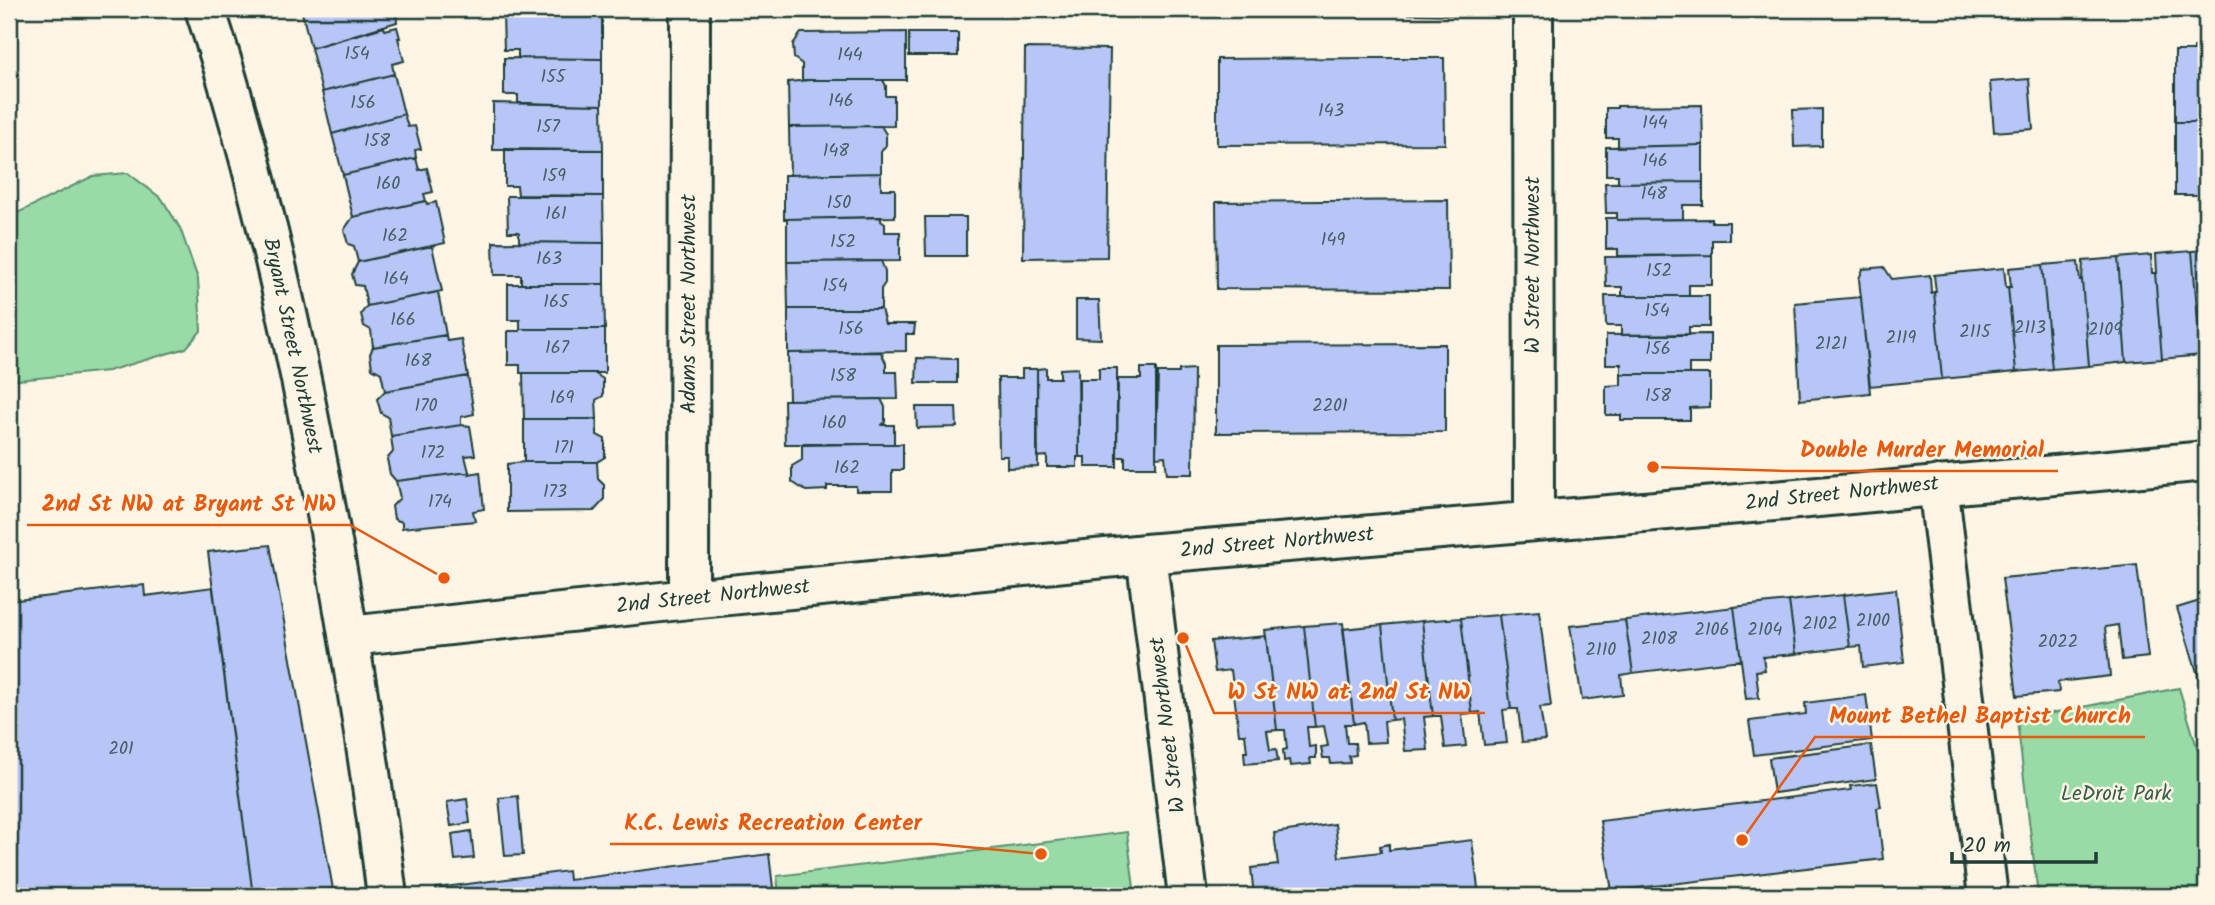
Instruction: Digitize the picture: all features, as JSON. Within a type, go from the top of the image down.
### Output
[{"type":"street","name":"Bryant Street Northwest","points":[[205,9],[236,113],[287,316],[313,436],[350,636],[387,896]]},
{"type":"street","name":"Adams Street Northwest","points":[[689,598],[690,9]]},
{"type":"street","name":"W Street Northwest","points":[[1533,9],[1534,521]]},
{"type":"street","name":"2nd Street Northwest","points":[[350,636],[689,598],[1146,554],[1786,500],[2206,461]]},
{"type":"street","points":[[1938,485],[1988,896]]},
{"type":"street","name":"W Street Northwest","points":[[1146,554],[1188,896]]},
{"type":"green space","points":[[128,173],[162,199],[180,228],[198,279],[201,331],[186,348],[108,371],[9,381],[9,217],[93,176]]},
{"type":"green space","name":"LeDroit Park","points":[[2179,688],[2206,777],[2206,896],[2038,896],[2017,720]]},
{"type":"green space","points":[[1127,832],[1135,896],[779,896],[777,876]]},
{"type":"building","points":[[301,9],[409,9],[396,13],[397,22],[311,48]]},
{"type":"building","points":[[799,9],[880,9],[880,13],[807,13]]},
{"type":"building","points":[[1408,9],[1453,9],[1454,15],[1408,14]]},
{"type":"building","points":[[602,13],[602,59],[518,58],[518,50],[504,50],[503,14]]},
{"type":"building","points":[[384,27],[385,30],[397,27],[400,38],[404,61],[392,64],[394,74],[322,92],[311,48]]},
{"type":"building","points":[[906,32],[906,80],[802,80],[802,64],[794,58],[793,44],[801,33]]},
{"type":"building","points":[[909,33],[958,33],[958,56],[909,56]]},
{"type":"building","points":[[2194,47],[2206,47],[2206,122],[2175,122],[2175,51],[2194,51]]},
{"type":"building","points":[[1025,48],[1110,49],[1107,257],[1023,258]]},
{"type":"building","points":[[504,58],[602,59],[602,105],[518,103],[518,95],[504,95]]},
{"type":"building","points":[[1444,58],[1445,144],[1217,145],[1217,59]]},
{"type":"building","points":[[394,74],[404,114],[332,134],[322,92]]},
{"type":"building","points":[[2029,79],[2033,129],[1994,132],[1990,82]]},
{"type":"building","points":[[883,80],[886,96],[894,96],[894,126],[789,127],[788,82]]},
{"type":"building","points":[[493,103],[602,105],[603,150],[493,150]]},
{"type":"building","points":[[1702,105],[1703,145],[1618,147],[1618,138],[1606,138],[1606,108]]},
{"type":"building","points":[[1822,109],[1822,146],[1794,147],[1793,110]]},
{"type":"building","points":[[404,114],[408,127],[415,126],[421,149],[415,150],[416,158],[343,175],[332,134]]},
{"type":"building","points":[[2175,122],[2206,122],[2206,195],[2175,195]]},
{"type":"building","points":[[881,126],[886,134],[886,145],[881,152],[881,173],[790,175],[789,127]]},
{"type":"building","points":[[1703,145],[1703,182],[1618,183],[1618,175],[1606,175],[1606,147]]},
{"type":"building","points":[[505,149],[603,150],[603,196],[518,195],[517,186],[505,186]]},
{"type":"building","points":[[416,158],[419,170],[427,168],[433,192],[424,194],[426,201],[353,217],[343,175]]},
{"type":"building","points":[[881,173],[881,189],[895,189],[895,217],[784,219],[784,175]]},
{"type":"building","points":[[1703,182],[1703,205],[1683,205],[1683,219],[1617,220],[1617,213],[1606,213],[1605,183]]},
{"type":"building","points":[[507,196],[603,196],[604,243],[519,242],[519,232],[508,232]]},
{"type":"building","points":[[1448,200],[1449,290],[1217,289],[1216,202]]},
{"type":"building","points":[[426,201],[427,204],[436,202],[445,243],[358,262],[354,246],[348,244],[344,230],[353,217]]},
{"type":"building","points":[[881,217],[885,232],[900,232],[900,261],[787,262],[787,219]]},
{"type":"building","points":[[925,217],[966,217],[966,256],[926,256]]},
{"type":"building","points":[[1606,218],[1712,219],[1712,222],[1729,222],[1729,240],[1712,240],[1712,255],[1618,256],[1618,249],[1606,249]]},
{"type":"building","points":[[493,242],[604,243],[604,284],[521,284],[521,275],[494,275]]},
{"type":"building","points":[[432,246],[442,291],[367,306],[363,286],[355,285],[352,274],[358,262]]},
{"type":"building","points":[[2206,250],[2206,355],[2201,355],[2192,251]]},
{"type":"building","points":[[2192,251],[2201,355],[2162,359],[2156,254]]},
{"type":"building","points":[[1712,255],[1712,285],[1689,285],[1689,296],[1622,296],[1622,287],[1606,287],[1605,257]]},
{"type":"building","points":[[2151,255],[2162,359],[2126,362],[2118,258]]},
{"type":"building","points":[[2118,258],[2126,362],[2089,366],[2083,261]]},
{"type":"building","points":[[881,261],[885,271],[885,283],[881,289],[881,309],[788,309],[787,262]]},
{"type":"building","points":[[2078,262],[2089,366],[2052,369],[2042,265]]},
{"type":"building","points":[[2042,265],[2052,369],[2016,372],[2008,287],[2011,287],[2009,268]]},
{"type":"building","points":[[1884,267],[1892,279],[1930,275],[1942,379],[1870,386],[1859,279],[1863,269]]},
{"type":"building","points":[[2004,268],[2016,372],[1942,379],[1934,275]]},
{"type":"building","points":[[508,284],[604,284],[605,329],[520,329],[520,320],[508,320]]},
{"type":"building","points":[[438,292],[446,335],[373,347],[371,330],[364,326],[361,314],[367,306]]},
{"type":"building","points":[[1605,296],[1709,296],[1709,327],[1689,327],[1689,335],[1621,335],[1621,326],[1606,326]]},
{"type":"building","points":[[1861,297],[1870,393],[1800,400],[1795,303]]},
{"type":"building","points":[[1076,300],[1099,300],[1101,339],[1076,338]]},
{"type":"building","points":[[788,309],[881,309],[885,324],[915,324],[914,334],[906,334],[906,351],[788,353]]},
{"type":"building","points":[[605,329],[605,373],[520,373],[520,365],[508,365],[508,331]]},
{"type":"building","points":[[1710,334],[1710,364],[1689,364],[1689,374],[1621,374],[1621,364],[1606,364],[1606,335]]},
{"type":"building","points":[[446,335],[447,341],[461,339],[468,376],[385,391],[381,373],[372,368],[370,354],[373,347]]},
{"type":"building","points":[[1445,344],[1445,432],[1216,433],[1216,345]]},
{"type":"building","points":[[881,352],[886,363],[886,372],[897,372],[898,399],[789,400],[788,353]]},
{"type":"building","points":[[917,358],[957,359],[957,383],[916,383]]},
{"type":"building","points":[[1046,368],[1046,378],[1060,378],[1060,369],[1078,368],[1077,467],[1047,467],[1047,456],[1037,457],[1037,369]]},
{"type":"building","points":[[1099,368],[1117,368],[1117,467],[1085,467],[1085,457],[1079,457],[1079,379],[1099,379]]},
{"type":"building","points":[[1141,368],[1156,368],[1156,467],[1125,467],[1125,457],[1117,457],[1118,379],[1141,379]]},
{"type":"building","points":[[1022,369],[1037,369],[1038,467],[1007,468],[1007,456],[999,456],[998,378],[1022,378]]},
{"type":"building","points":[[1194,369],[1193,474],[1167,474],[1165,456],[1156,457],[1158,373],[1179,373],[1179,370]]},
{"type":"building","points":[[523,373],[594,373],[603,379],[603,396],[596,400],[597,419],[524,419]]},
{"type":"building","points":[[1621,374],[1710,374],[1710,407],[1690,408],[1690,420],[1621,420],[1621,415],[1606,415],[1606,386],[1621,385]]},
{"type":"building","points":[[468,376],[474,414],[461,417],[461,425],[391,436],[388,417],[381,413],[377,399],[385,391]]},
{"type":"building","points":[[881,399],[885,407],[885,422],[882,425],[894,425],[894,444],[785,444],[784,400]]},
{"type":"building","points":[[916,407],[956,407],[957,427],[917,428]]},
{"type":"building","points":[[524,419],[597,419],[597,435],[605,439],[605,457],[597,462],[524,462]]},
{"type":"building","points":[[461,425],[470,426],[475,455],[465,456],[469,472],[396,481],[390,474],[387,459],[393,452],[391,436]]},
{"type":"building","points":[[903,444],[903,470],[892,470],[892,491],[856,491],[856,486],[827,486],[827,490],[806,491],[792,482],[792,466],[802,460],[802,445]]},
{"type":"building","points":[[597,462],[598,479],[604,485],[604,500],[594,511],[507,512],[507,464]]},
{"type":"building","points":[[480,472],[484,509],[473,511],[475,521],[402,528],[402,522],[394,519],[392,506],[400,498],[396,481]]},
{"type":"building","points":[[270,545],[333,889],[253,896],[208,552]]},
{"type":"building","points":[[2137,565],[2148,657],[2122,660],[2118,625],[2105,627],[2110,676],[2058,682],[2059,692],[2017,696],[2002,578]]},
{"type":"building","points":[[144,585],[145,596],[213,587],[253,896],[9,896],[9,601]]},
{"type":"building","points":[[1896,589],[1904,662],[1863,667],[1861,646],[1850,647],[1843,595]]},
{"type":"building","points":[[1843,595],[1850,647],[1796,654],[1789,601]]},
{"type":"building","points":[[2206,599],[2206,701],[2177,608]]},
{"type":"building","points":[[1789,601],[1796,654],[1763,657],[1765,670],[1756,671],[1759,698],[1746,699],[1734,607]]},
{"type":"building","points":[[1734,607],[1741,660],[1633,673],[1625,620]]},
{"type":"building","points":[[1539,611],[1551,706],[1540,707],[1545,740],[1522,742],[1518,709],[1511,709],[1499,615]]},
{"type":"building","points":[[1499,615],[1511,709],[1503,710],[1507,743],[1484,745],[1480,712],[1472,713],[1461,618]]},
{"type":"building","points":[[1461,618],[1472,713],[1462,714],[1466,746],[1445,748],[1441,716],[1433,716],[1422,621]]},
{"type":"building","points":[[1625,620],[1633,673],[1621,675],[1623,695],[1582,700],[1570,626]]},
{"type":"building","points":[[1422,621],[1433,716],[1424,717],[1428,750],[1405,751],[1401,719],[1392,720],[1382,625]]},
{"type":"building","points":[[1343,623],[1354,724],[1345,724],[1347,743],[1355,743],[1356,755],[1349,756],[1350,763],[1331,764],[1330,758],[1323,758],[1321,747],[1328,746],[1324,726],[1315,727],[1304,626]]},
{"type":"building","points":[[1382,625],[1392,720],[1384,721],[1386,742],[1366,743],[1364,722],[1354,724],[1343,629]]},
{"type":"building","points":[[1304,626],[1315,727],[1307,727],[1309,747],[1316,746],[1316,758],[1310,758],[1311,764],[1290,766],[1289,760],[1284,761],[1283,750],[1287,749],[1285,730],[1277,730],[1265,630]]},
{"type":"building","points":[[1266,636],[1277,730],[1267,731],[1270,750],[1276,749],[1278,761],[1245,764],[1245,734],[1239,734],[1231,670],[1215,672],[1211,641]]},
{"type":"building","points":[[1866,695],[1872,740],[1754,755],[1749,721],[1806,714],[1805,703]]},
{"type":"building","points":[[1871,745],[1876,779],[1774,793],[1769,758]]},
{"type":"building","points":[[1877,783],[1883,859],[1612,891],[1600,821],[1851,790],[1850,786]]},
{"type":"building","points":[[518,796],[523,855],[505,856],[499,798]]},
{"type":"building","points":[[467,799],[470,823],[451,826],[447,802]]},
{"type":"building","points":[[1335,824],[1339,857],[1381,852],[1380,846],[1389,844],[1389,850],[1472,840],[1479,896],[1254,896],[1251,868],[1278,865],[1274,833]]},
{"type":"building","points":[[471,831],[474,858],[455,860],[452,834]]},
{"type":"building","points":[[769,854],[774,896],[437,896],[436,888],[568,871],[569,880]]},
{"type":"place","name":"Double Murder Memorial","points":[[1653,467]]},
{"type":"place","name":"2nd St NW at Bryant St NW","points":[[444,578]]},
{"type":"place","name":"W St NW at 2nd St NW","points":[[1183,638]]},
{"type":"place","name":"Mount Bethel Baptist Church","points":[[1742,840]]},
{"type":"place","name":"K.C. Lewis Recreation Center","points":[[1041,854]]}]
